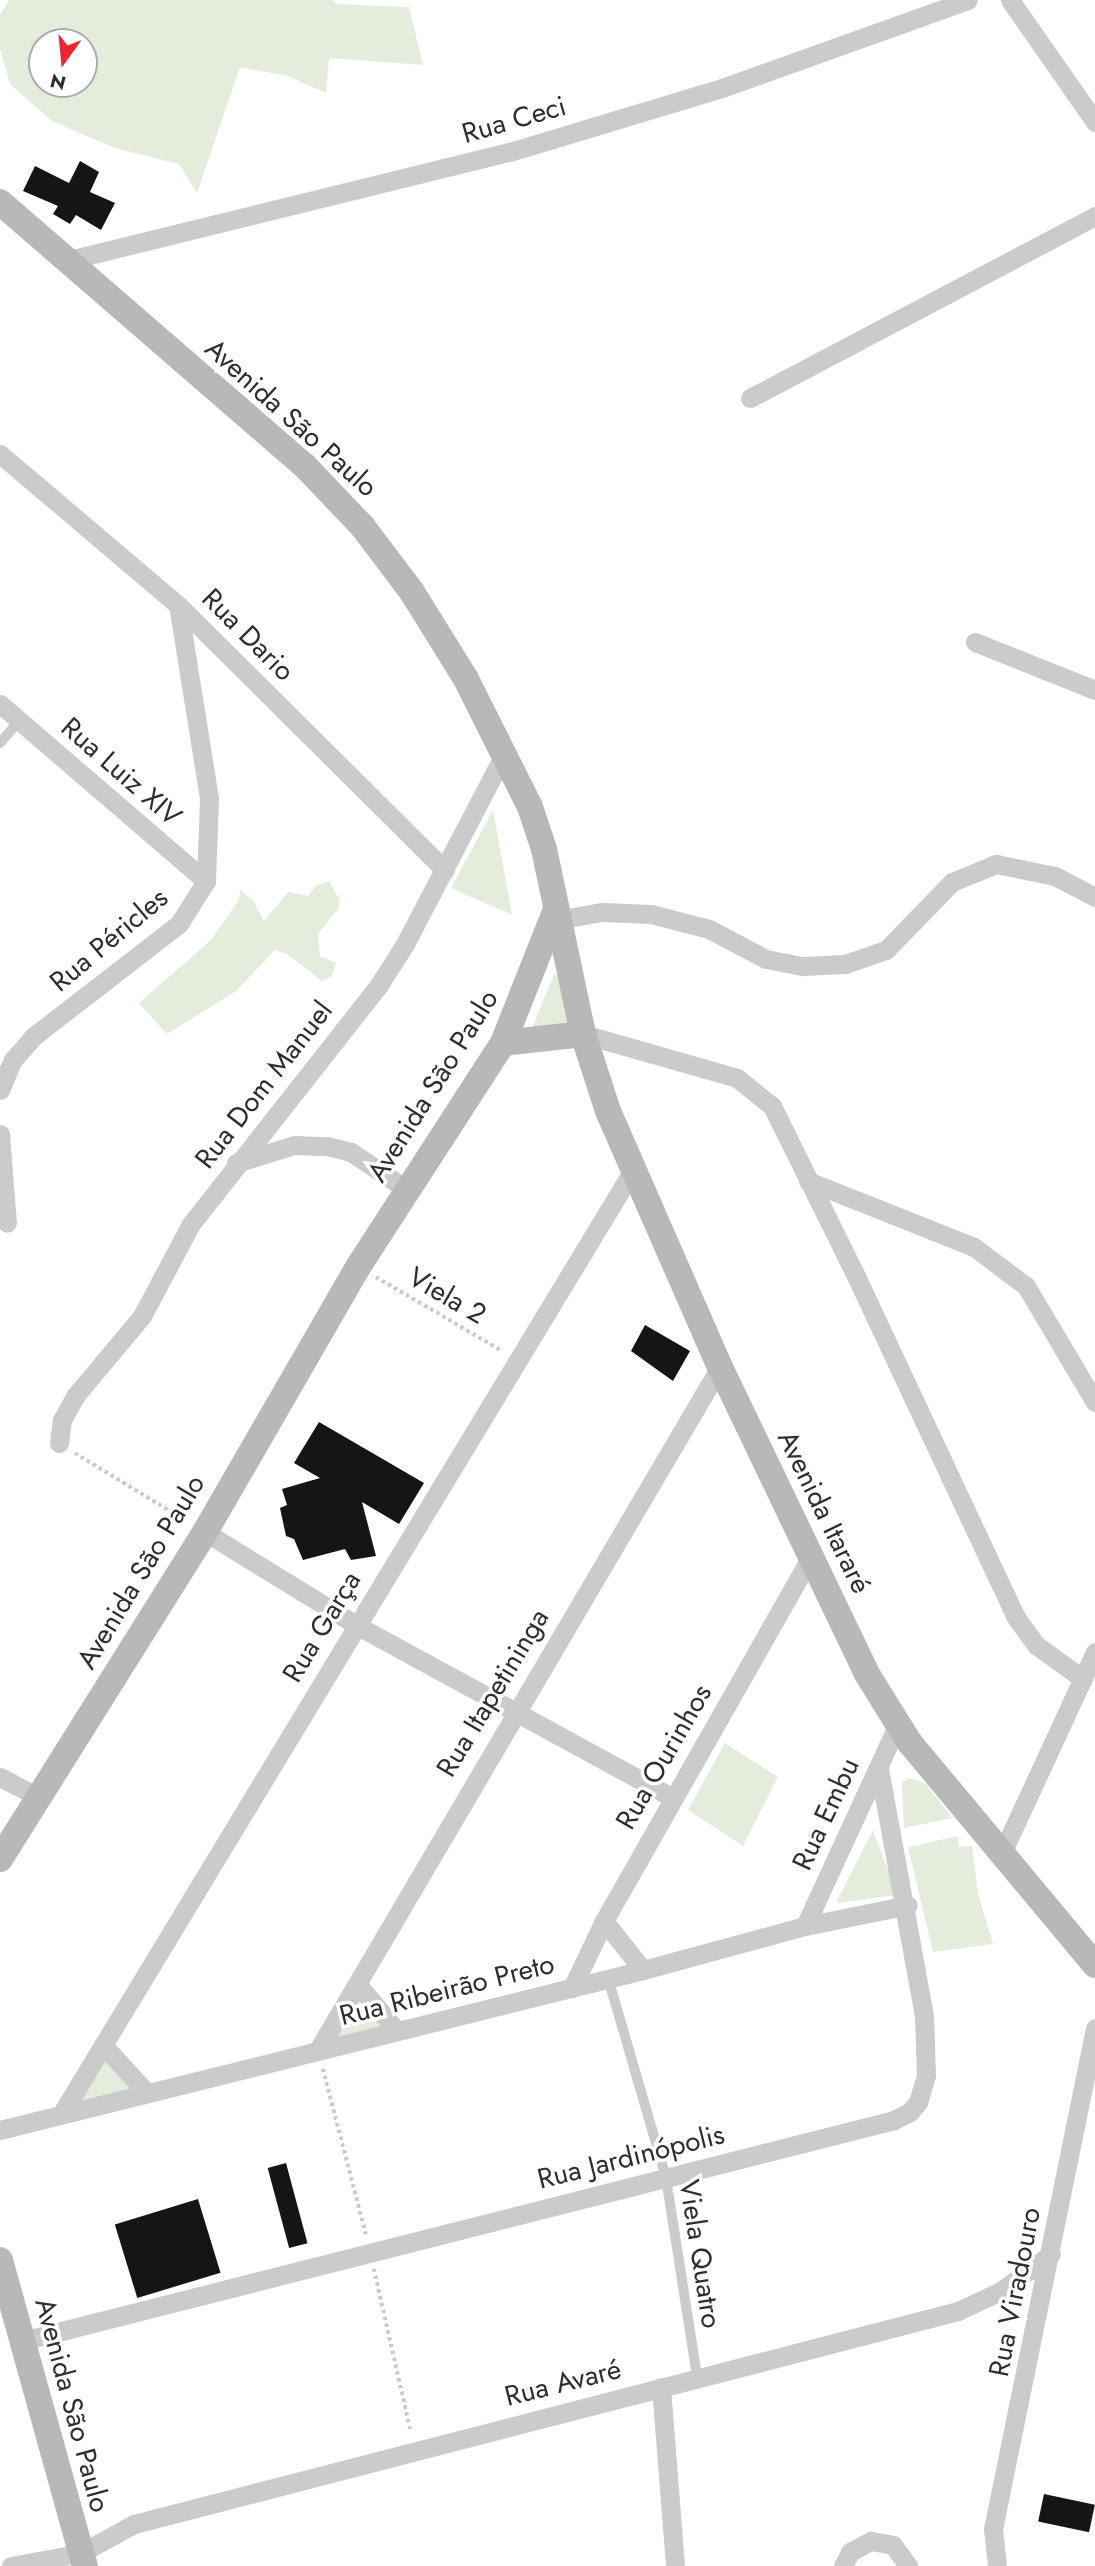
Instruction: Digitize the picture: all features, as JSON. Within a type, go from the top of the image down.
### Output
[{"type":"main road","name":"Avenida São Paulo","points":[[0,202],[304,465],[363,527],[412,592],[505,753],[544,849],[556,916],[503,1043],[358,1266],[205,1532],[0,1859]]},
{"type":"main road","name":"Avenida Itararé","points":[[556,916],[583,1034],[632,1172],[720,1367],[866,1674],[897,1726],[1003,1851],[1059,1927],[1095,1965]]},
{"type":"main road","points":[[503,1043],[583,1034]]},
{"type":"main road","name":"Avenida São Paulo","points":[[0,2260],[83,2559]]},
{"type":"street","name":"Rua Ceci","points":[[65,261],[510,152],[722,88],[968,0]]},
{"type":"street","points":[[1010,0],[1095,122]]},
{"type":"street","points":[[750,398],[1095,216]]},
{"type":"street","name":"Rua Dario","points":[[0,454],[178,605],[444,870]]},
{"type":"street","name":"Rua Péricles","points":[[0,1090],[13,1060],[34,1036],[179,924],[206,881],[209,798],[178,605]]},
{"type":"street","points":[[975,642],[1095,690]]},
{"type":"street","name":"Rua Luiz XIV","points":[[0,704],[206,881]]},
{"type":"street","name":"Rua Dom Manuel","points":[[59,1443],[62,1420],[76,1395],[142,1316],[191,1224],[236,1163],[379,985],[444,870],[505,753]]},
{"type":"street","points":[[556,916],[602,912],[651,914],[709,929],[766,959],[803,966],[845,964],[886,950],[951,882],[996,864],[1055,876],[1095,897]]},
{"type":"street","points":[[583,1034],[737,1079],[772,1106],[1015,1616],[1037,1645],[1083,1679]]},
{"type":"street","points":[[0,1134],[7,1223]]},
{"type":"street","points":[[236,1163],[294,1145],[327,1146],[351,1152],[406,1189]]},
{"type":"street","name":"Rua Garça","points":[[62,2113],[516,1359],[632,1172]]},
{"type":"street","points":[[808,1181],[974,1247],[1026,1286],[1095,1402]]},
{"type":"street","name":"Rua Itapetininga","points":[[318,2050],[513,1713],[720,1367]]},
{"type":"street","points":[[205,1532],[356,1625],[673,1798]]},
{"type":"street","name":"Rua Ourinhos","points":[[572,1988],[604,1922],[811,1557]]},
{"type":"street","points":[[1003,1851],[1095,1652]]},
{"type":"street","name":"Rua Embu","points":[[805,1926],[897,1726]]},
{"type":"street","name":"Rua Jardinópolis","points":[[22,2341],[894,2120],[918,2102],[927,2059],[908,1905],[879,1768]]},
{"type":"street","points":[[0,1777],[40,1798]]},
{"type":"street","name":"Rua Ribeirão Preto","points":[[0,2130],[572,1988],[805,1926],[908,1905]]},
{"type":"street","points":[[604,1922],[643,1970]]},
{"type":"street","points":[[356,1984],[397,2031]]},
{"type":"street","name":"Rua Viradouro","points":[[997,2566],[993,2529],[1095,2028]]},
{"type":"street","points":[[103,2045],[146,2092]]},
{"type":"street","name":"Rua Avaré","points":[[11,2566],[83,2559],[134,2524],[696,2376],[958,2311],[1001,2291],[1051,2254]]},
{"type":"street","points":[[661,2387],[675,2566]]},
{"type":"street","points":[[843,2566],[850,2552],[871,2541],[893,2545],[908,2566]]},
{"type":"lane","points":[[0,743],[19,721]]},
{"type":"lane","name":"Viela Quatro","points":[[608,1978],[666,2178],[696,2376]]},
{"type":"path","name":"Viela 2","points":[[358,1266],[516,1359]]},
{"type":"path","points":[[59,1443],[205,1532]]},
{"type":"green space","points":[[9,0],[332,0],[337,4],[409,7],[423,65],[329,58],[326,93],[288,76],[240,67],[197,193],[179,164],[115,148],[52,121],[10,84],[0,49],[0,15]]},
{"type":"green space","points":[[493,810],[512,915],[451,888]]},
{"type":"green space","points":[[329,881],[340,901],[338,909],[318,934],[320,956],[336,963],[332,976],[322,981],[287,954],[275,950],[236,991],[167,1034],[139,1003],[210,941],[239,900],[240,890],[253,900],[264,921],[288,892],[308,896],[316,886]]},
{"type":"green space","points":[[555,972],[574,1023],[530,1033]]},
{"type":"green space","points":[[725,1743],[778,1777],[743,1846],[688,1810]]},
{"type":"green space","points":[[909,1778],[926,1784],[952,1818],[904,1828],[902,1782]]},
{"type":"green space","points":[[873,1830],[897,1895],[836,1903]]},
{"type":"green space","points":[[958,1836],[958,1847],[972,1846],[978,1893],[993,1944],[933,1952],[908,1847]]},
{"type":"green space","points":[[357,1989],[390,2029],[328,2043]]},
{"type":"green space","points":[[103,2049],[140,2091],[74,2104]]},
{"type":"building","points":[[80,161],[99,172],[90,192],[115,203],[101,230],[76,215],[70,224],[53,214],[58,206],[23,191],[35,166],[69,183]]},
{"type":"building","points":[[645,1325],[690,1351],[673,1381],[631,1351]]},
{"type":"building","points":[[319,1422],[424,1483],[399,1524],[362,1502],[376,1556],[351,1560],[345,1549],[303,1560],[294,1539],[286,1536],[280,1508],[287,1505],[282,1489],[320,1478],[294,1463]]},
{"type":"building","points":[[286,2163],[307,2243],[289,2248],[268,2168]]},
{"type":"building","points":[[198,2199],[221,2273],[137,2298],[115,2224]]},
{"type":"building","points":[[1044,2494],[1095,2505],[1089,2532],[1038,2521]]}]
